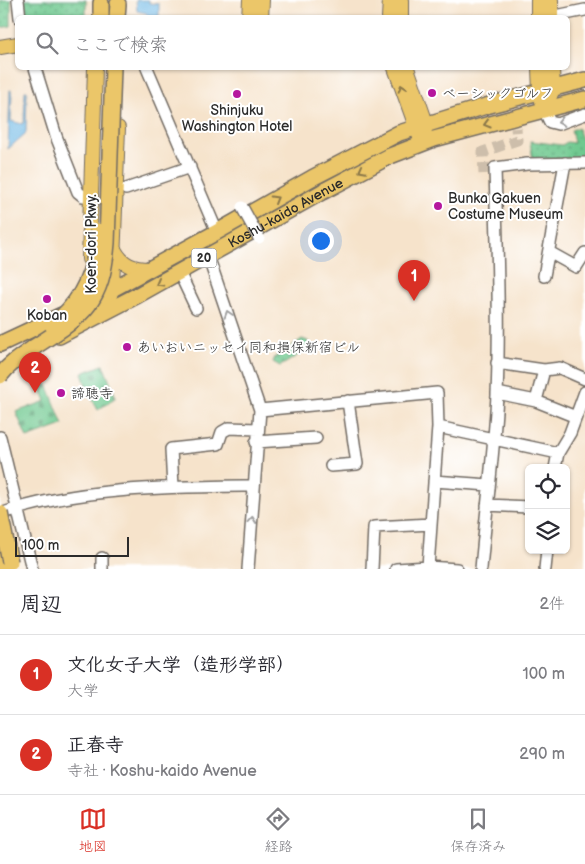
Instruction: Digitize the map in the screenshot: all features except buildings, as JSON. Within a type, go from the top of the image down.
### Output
[{"type":"highway","points":[[0,356],[62,318],[77,301],[88,281],[94,260],[98,221],[103,70]]},
{"type":"highway","points":[[0,376],[20,357],[76,320],[97,292],[104,269],[107,243],[113,70]]},
{"type":"highway","name":"Koshu-kaido Avenue","points":[[0,344],[112,290],[312,178],[399,133],[421,125],[579,82]]},
{"type":"highway","name":"Koshu-kaido Avenue","points":[[0,366],[98,316],[322,192],[406,149],[585,99]]},
{"type":"highway","points":[[0,349],[52,325]]},
{"type":"highway","points":[[0,514],[6,565]]},
{"type":"highway","points":[[0,529],[6,565]]},
{"type":"main road","points":[[249,15],[250,0]]},
{"type":"main road","points":[[261,15],[262,0]]},
{"type":"main road","points":[[390,0],[390,15]]},
{"type":"main road","points":[[400,15],[401,0]]},
{"type":"main road","points":[[538,0],[538,15]]},
{"type":"main road","points":[[551,0],[551,15]]},
{"type":"main road","points":[[0,47],[15,44]]},
{"type":"main road","name":"Koen-dori Pkwy.","points":[[95,70],[89,257],[91,301],[98,316],[107,304],[112,290],[115,251],[120,70]]},
{"type":"main road","points":[[396,70],[421,125]]},
{"type":"main road","points":[[407,70],[421,125],[422,143]]},
{"type":"main road","points":[[539,70],[541,92],[539,111]]},
{"type":"main road","points":[[541,92],[551,70]]},
{"type":"main road","points":[[115,251],[126,264],[149,270]]},
{"type":"street","points":[[18,0],[20,15]]},
{"type":"street","points":[[561,15],[585,10]]},
{"type":"street","points":[[36,70],[56,136],[78,192],[83,196],[90,196]]},
{"type":"street","points":[[148,70],[217,232]]},
{"type":"street","points":[[539,111],[550,122],[558,124],[585,114]]},
{"type":"street","points":[[544,276],[565,163]]},
{"type":"street","points":[[481,569],[497,393],[498,312],[495,168],[527,164],[585,163]]},
{"type":"street","points":[[126,189],[190,167]]},
{"type":"street","points":[[242,206],[259,238]]},
{"type":"street","points":[[549,252],[576,267],[585,253]]},
{"type":"street","points":[[208,256],[260,410],[257,428],[248,569]]},
{"type":"street","points":[[179,272],[196,308]]},
{"type":"street","points":[[497,362],[544,370],[560,368],[585,379]]},
{"type":"street","points":[[536,401],[544,370]]},
{"type":"street","points":[[556,464],[558,454],[580,414],[585,392]]},
{"type":"street","points":[[260,410],[437,393],[438,427],[428,567]]},
{"type":"street","points":[[497,393],[536,401],[580,414]]},
{"type":"street","points":[[331,466],[357,464],[348,402]]},
{"type":"street","points":[[438,427],[558,454]]},
{"type":"street","points":[[173,487],[171,450],[218,444],[222,432],[229,428],[257,428]]},
{"type":"street","points":[[0,437],[32,569]]},
{"type":"street","points":[[256,442],[316,438]]},
{"type":"street","points":[[434,481],[489,485]]},
{"type":"street","points":[[0,514],[18,508],[109,492],[173,487],[253,486]]},
{"type":"street","points":[[487,505],[525,507]]},
{"type":"street","points":[[372,569],[374,527],[432,524]]},
{"type":"street","points":[[545,569],[547,554]]},
{"type":"street","points":[[396,569],[428,567],[458,569]]},
{"type":"green space","points":[[0,0],[11,0],[11,26],[0,28]]},
{"type":"green space","points":[[22,0],[86,0],[86,15],[26,15]]},
{"type":"green space","points":[[578,128],[585,147],[585,158],[533,160],[530,141],[562,145],[567,142],[574,143],[571,130]]},
{"type":"green space","points":[[302,339],[308,341],[308,349],[280,366],[273,362],[275,357]]},
{"type":"green space","points":[[103,365],[116,397],[98,410],[87,389],[82,373]]},
{"type":"green space","points":[[40,366],[63,425],[27,438],[16,412],[46,401],[37,379],[41,376],[37,368]]},
{"type":"water","points":[[136,0],[149,0],[149,3],[159,4],[159,15],[148,15],[137,11]]},
{"type":"water","points":[[10,90],[12,90],[11,121],[22,124],[24,122],[25,91],[27,91],[26,133],[8,149]]},
{"type":"tunnel","points":[[484,174],[483,152],[517,140],[516,128]]},
{"type":"place","name":"ベーシックゴルフ","points":[[432,93]]},
{"type":"place","name":"Shinjuku Washington Hotel","points":[[237,94]]},
{"type":"place","name":"Bunka Gakuen Costume Museum","points":[[438,206]]},
{"type":"place","name":"Koban","points":[[47,299]]},
{"type":"place","name":"文化女子大学（造形学部）","points":[[414,301]]},
{"type":"place","name":"あいおいニッセイ同和損保新宿ビル","points":[[127,347]]},
{"type":"place","name":"正春寺","points":[[35,393]]},
{"type":"place","name":"諦聴寺","points":[[61,393]]}]
